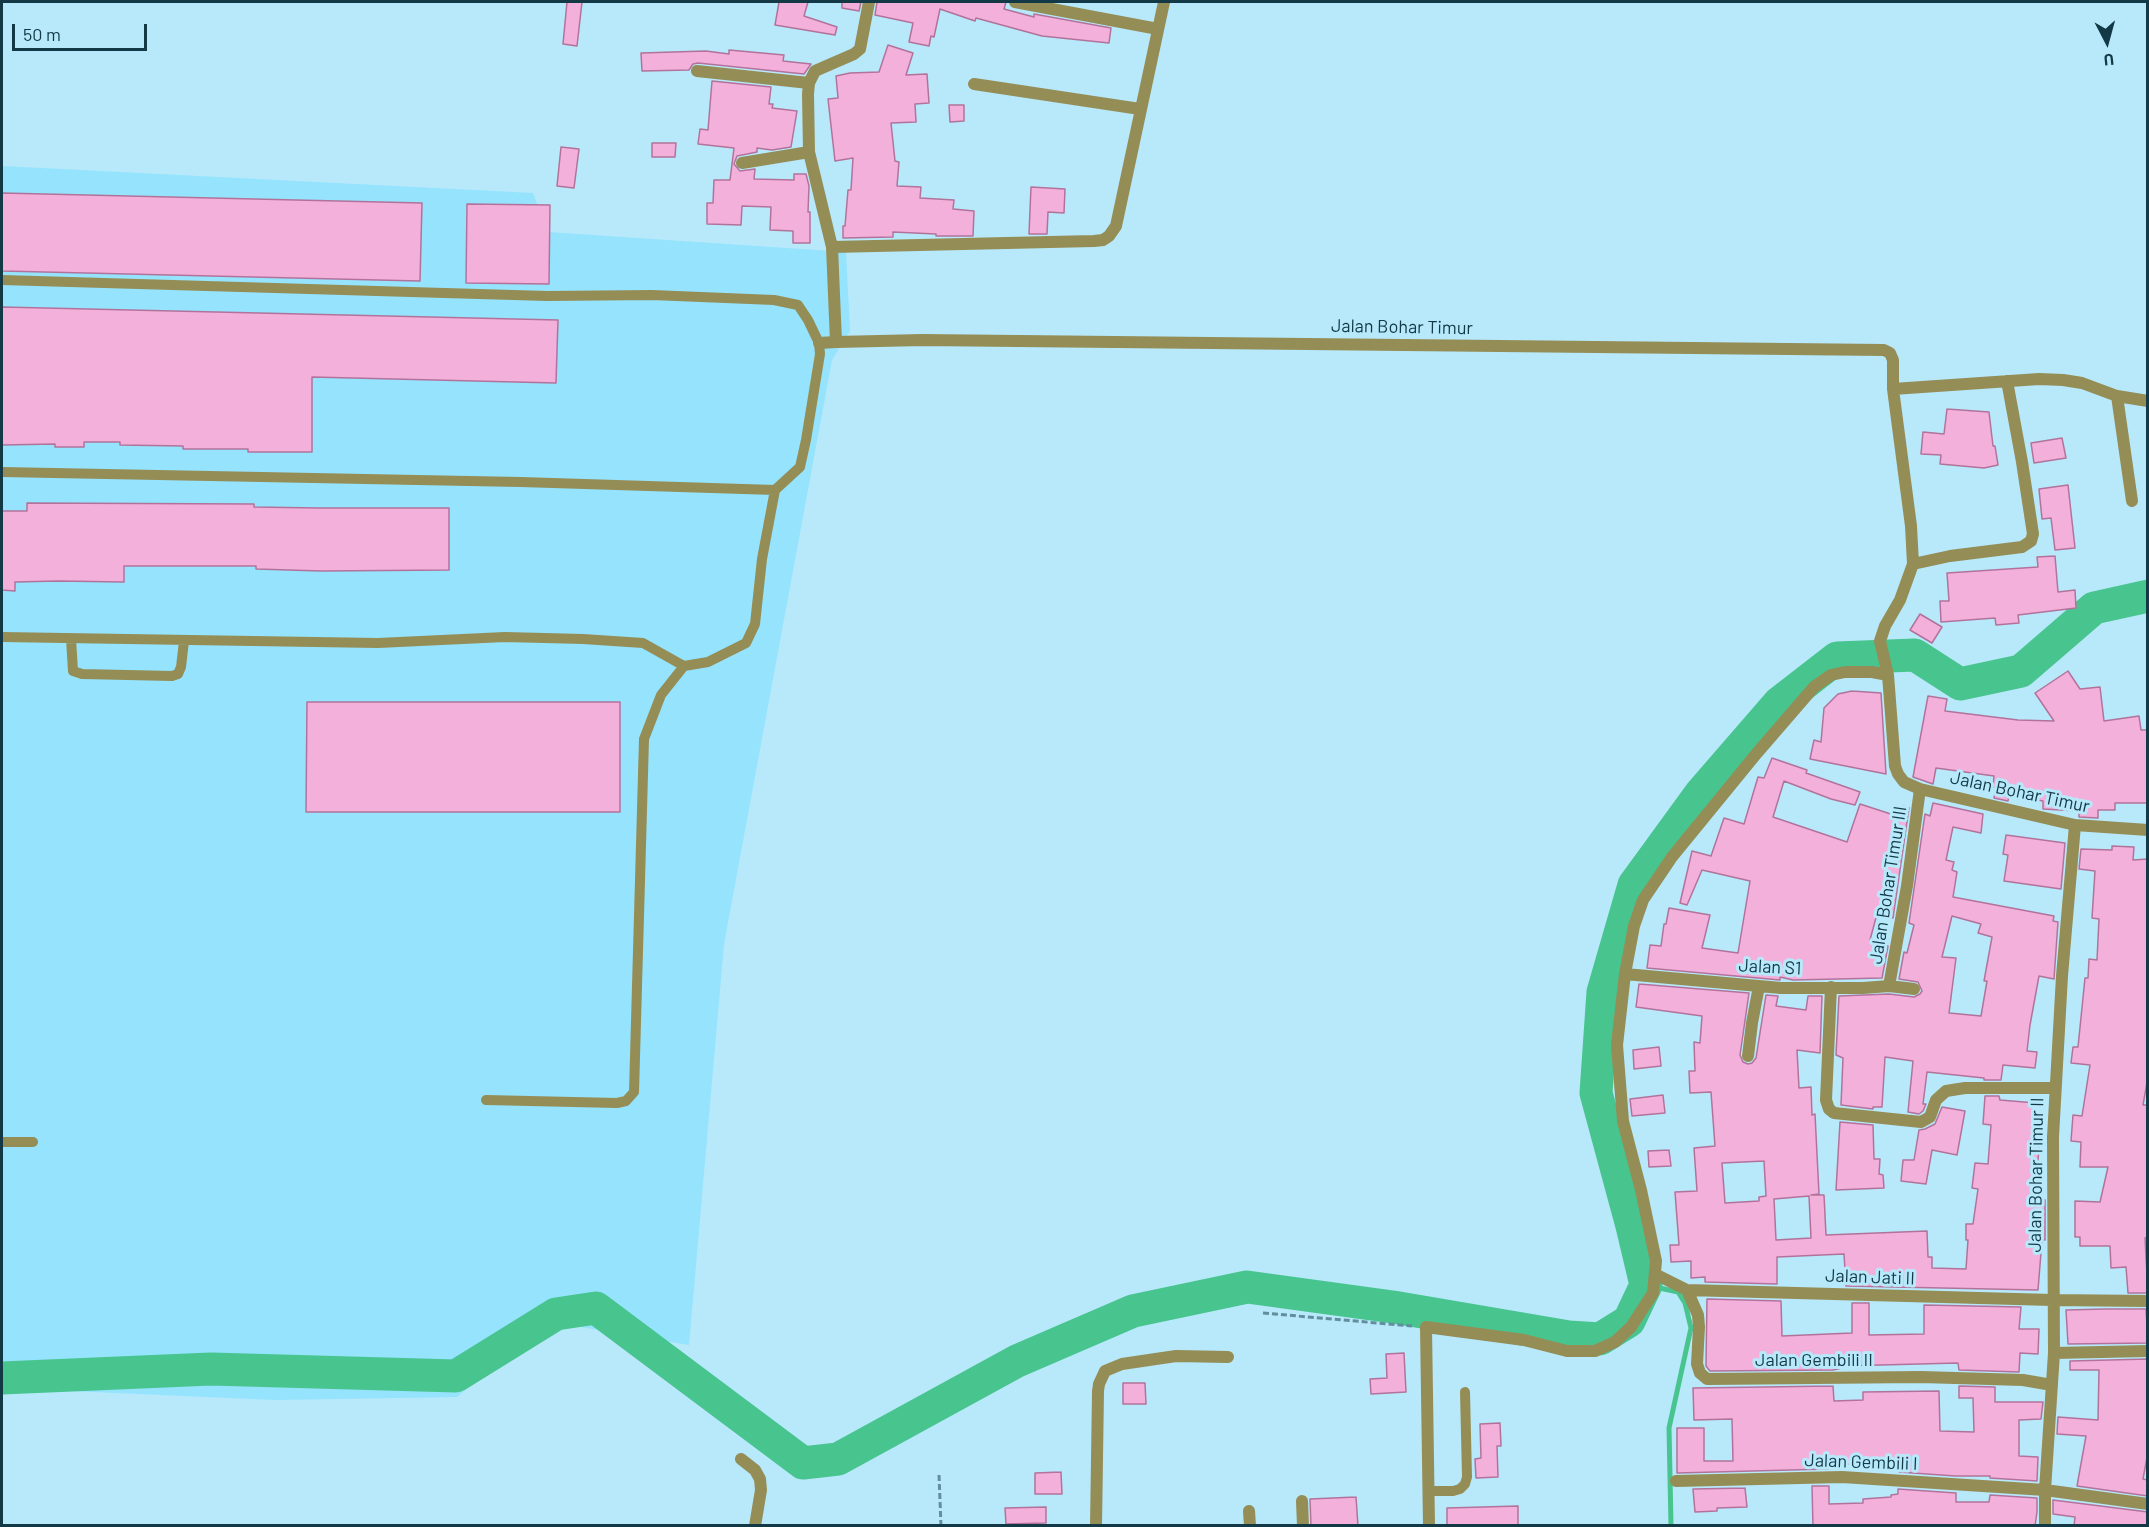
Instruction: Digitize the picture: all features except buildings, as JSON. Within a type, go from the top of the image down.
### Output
[{"type":"street","points":[[836,342],[832,247],[809,152],[807,122],[809,83],[813,72],[818,68],[854,54],[860,49],[869,2]]},
{"type":"street","points":[[1014,2],[1158,29]]},
{"type":"street","points":[[832,247],[1103,240],[1116,226],[1164,2]]},
{"type":"street","points":[[697,71],[809,83]]},
{"type":"street","points":[[974,84],[1140,109]]},
{"type":"street","points":[[742,163],[809,152]]},
{"type":"street","name":"Jalan Bohar Timur","points":[[819,343],[922,340],[1881,349],[1888,351],[1893,360],[1893,389]]},
{"type":"street","points":[[1920,789],[1904,782],[1896,770],[1887,671],[1880,641],[1885,626],[1900,600],[1913,564],[1911,525],[1893,389],[2039,379],[2063,380],[2082,383],[2116,396],[2148,401]]},
{"type":"street","points":[[1913,564],[1950,556],[2022,547],[2031,541],[2033,534],[2007,381]]},
{"type":"street","points":[[2116,396],[2132,501]]},
{"type":"street","points":[[1429,1526],[1426,1327],[1513,1339],[1567,1351],[1595,1351],[1616,1342],[1631,1327],[1655,1283],[1656,1261],[1623,1121],[1617,1046],[1624,974],[1638,913],[1651,887],[1672,857],[1814,687],[1831,675],[1845,672],[1887,671]]},
{"type":"street","name":"Jalan Bohar Timur","points":[[1920,789],[2075,825],[2148,830]]},
{"type":"street","name":"Jalan Bohar Timur III","points":[[1890,986],[1920,789]]},
{"type":"street","name":"Jalan Bohar Timur II","points":[[2045,1526],[2045,1490],[2054,1353],[2052,1300],[2055,1088],[2075,825]]},
{"type":"street","name":"Jalan S1","points":[[1624,974],[1759,986],[1863,988],[1890,986],[1914,989]]},
{"type":"street","points":[[1748,1056],[1759,986]]},
{"type":"street","points":[[1831,987],[1826,1100],[1829,1109],[1834,1113],[1918,1122],[1930,1117],[1939,1096],[1954,1089],[2055,1088]]},
{"type":"street","points":[[1655,1283],[1687,1290]]},
{"type":"street","name":"Jalan Jati II","points":[[1687,1290],[2148,1301]]},
{"type":"street","name":"Jalan Gembili II","points":[[1687,1290],[1698,1315],[1697,1364],[1700,1373],[1707,1378],[1921,1377],[2023,1380],[2052,1385]]},
{"type":"street","points":[[2054,1353],[2148,1351]]},
{"type":"street","points":[[1096,1526],[1098,1391],[1105,1371],[1122,1364],[1176,1356],[1228,1356]]},
{"type":"street","points":[[741,1459],[755,1470],[760,1479],[761,1490],[755,1526]]},
{"type":"street","name":"Jalan Gembili I","points":[[1676,1481],[1842,1477],[2045,1490],[2148,1504]]},
{"type":"street","points":[[1302,1501],[1303,1526]]},
{"type":"street","points":[[1249,1511],[1250,1526]]},
{"type":"lane","points":[[2,280],[559,297],[652,295],[774,300],[798,305],[819,343],[820,354],[800,467],[775,490],[762,560],[755,624],[746,644],[708,662],[684,666],[642,643],[583,639],[505,637],[378,643],[2,637]]},
{"type":"lane","points":[[2,472],[509,481],[775,490]]},
{"type":"lane","points":[[71,639],[73,671],[82,674],[172,676],[178,674],[182,667],[184,641]]},
{"type":"lane","points":[[486,1100],[617,1103],[626,1101],[634,1092],[645,739],[661,695],[684,666]]},
{"type":"lane","points":[[2,1142],[33,1142]]},
{"type":"lane","points":[[1428,1491],[1460,1490],[1465,1484],[1467,1477],[1465,1392]]},
{"type":"path","points":[[1263,1313],[1426,1327]]},
{"type":"path","points":[[939,1474],[941,1526]]},
{"type":"shaded area","points":[[2,166],[533,193],[548,232],[846,252],[850,331],[832,360],[724,944],[689,1345],[544,1321],[457,1397],[275,1400],[2,1388]]},
{"type":"waterway","points":[[2,1378],[211,1369],[456,1376],[556,1314],[596,1308],[803,1463],[838,1459],[1017,1361],[1133,1311],[1247,1287],[1393,1307],[1569,1337],[1600,1339],[1629,1321],[1646,1285],[1596,1093],[1603,992],[1634,885],[1701,793],[1779,703],[1837,658],[1915,655],[1960,684],[2021,671],[2094,608],[2148,596]]},
{"type":"waterway","points":[[1646,1285],[1678,1292],[1685,1303],[1691,1328],[1669,1428],[1671,1526]]}]
